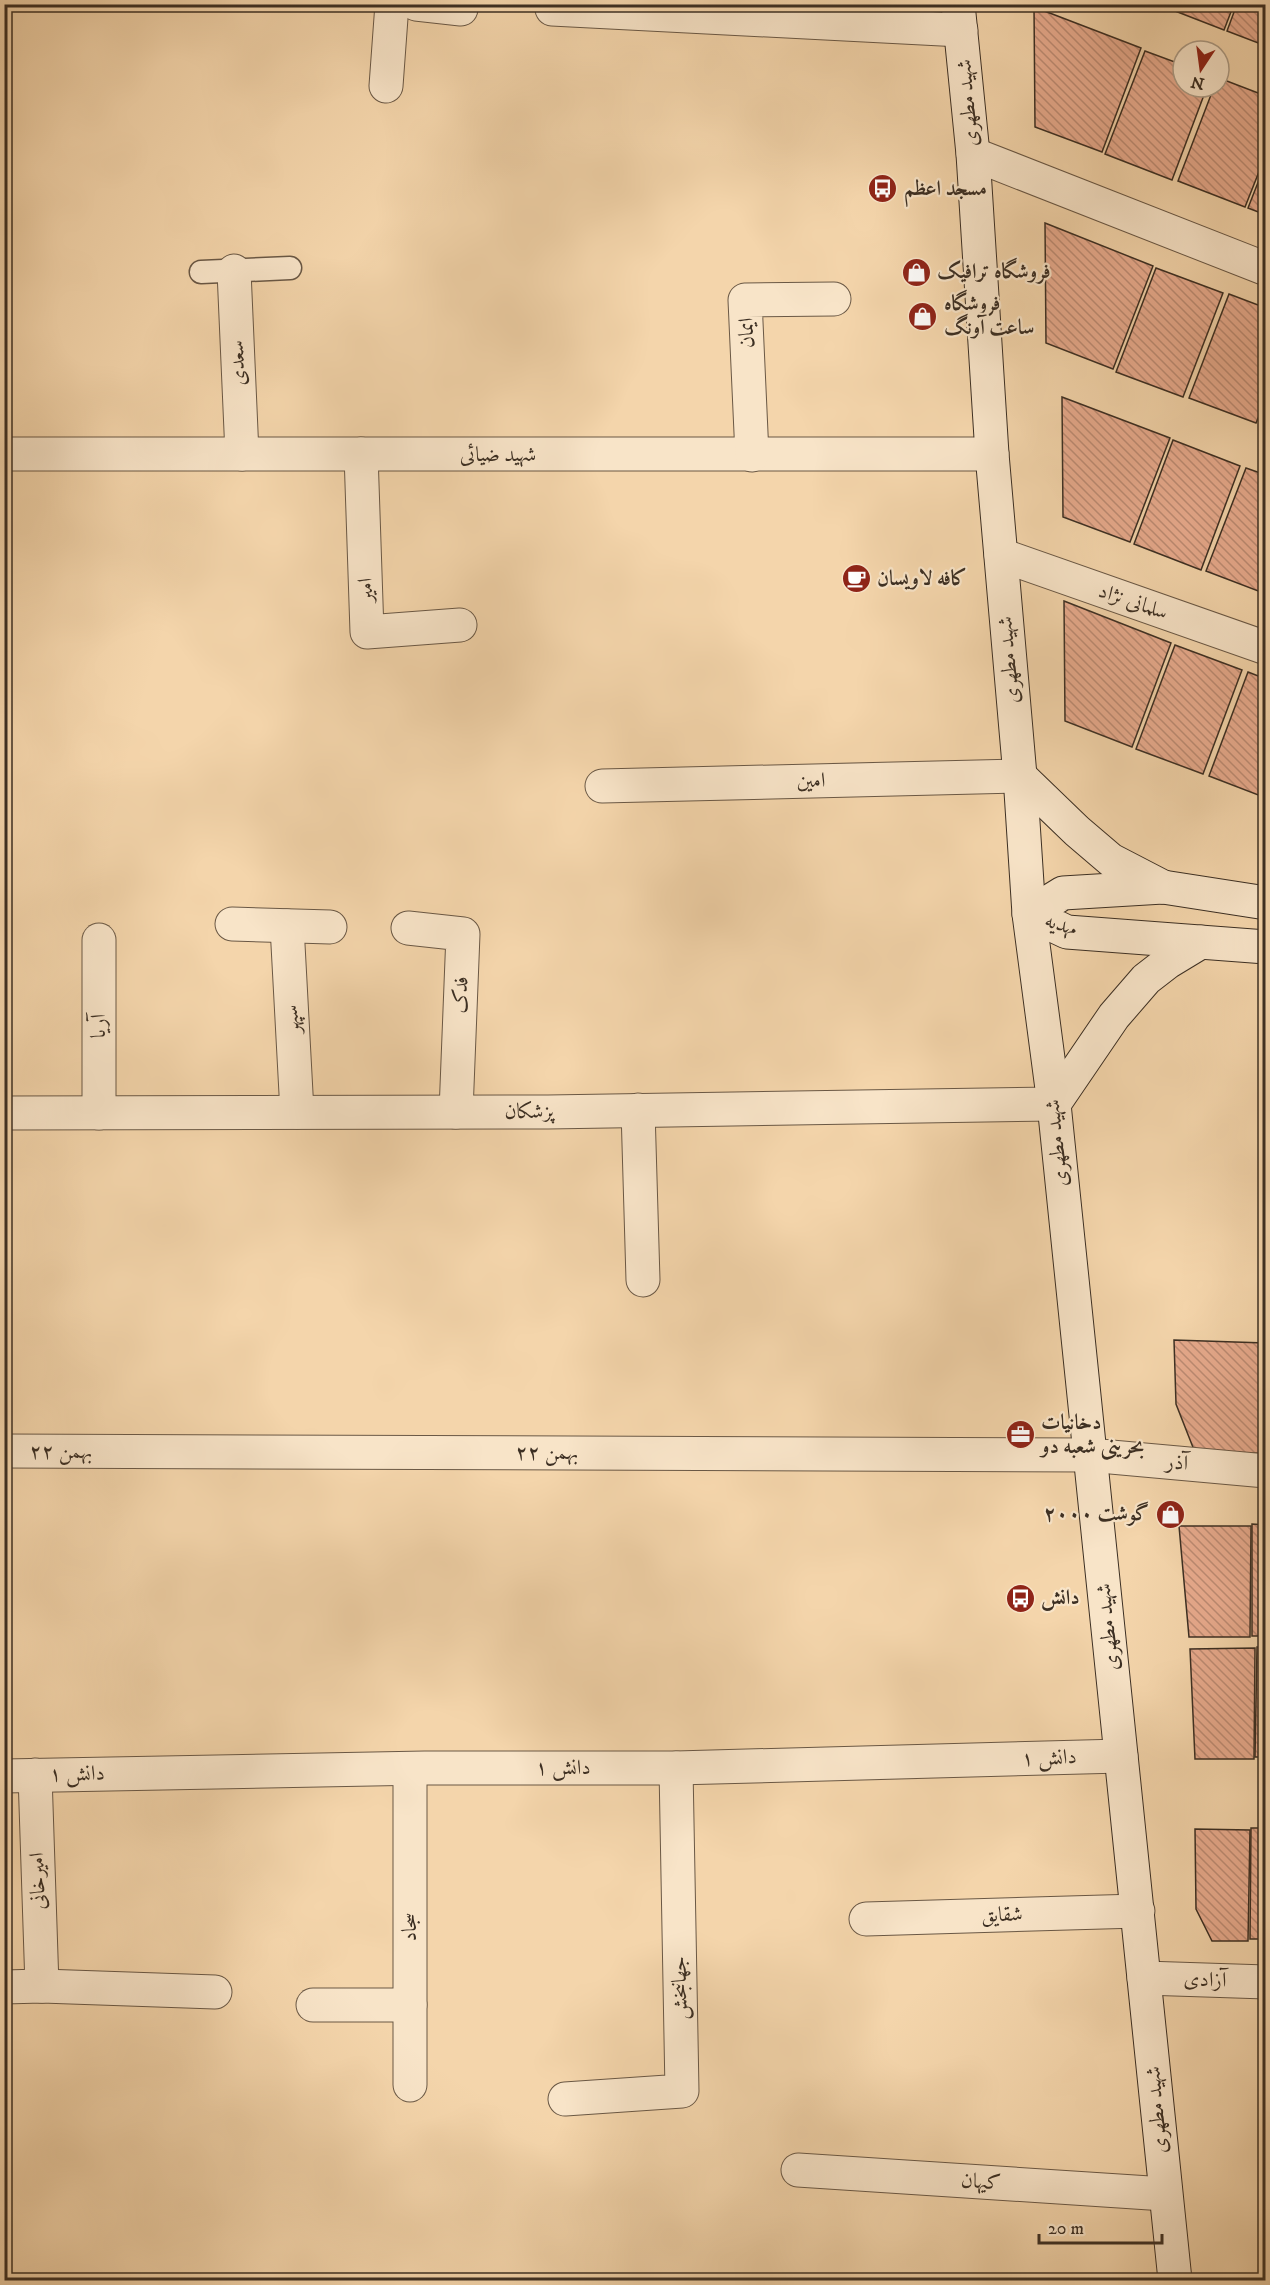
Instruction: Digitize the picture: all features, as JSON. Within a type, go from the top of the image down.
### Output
[{"type":"street","points":[[386,86],[392,4]]},
{"type":"street","points":[[416,4],[461,9]]},
{"type":"street","points":[[552,9],[959,17]]},
{"type":"street","name":"شهید مطهری","points":[[959,17],[973,154],[992,454],[1020,776],[1029,914],[1054,1104],[1175,2280]]},
{"type":"street","points":[[973,154],[1266,269]]},
{"type":"street","name":"سعدی","points":[[234,271],[242,454]]},
{"type":"street","name":"ایمان","points":[[752,455],[745,300],[834,299]]},
{"type":"street","name":"شهید ضیائی","points":[[4,454],[992,454]]},
{"type":"street","name":"امیر","points":[[361,454],[367,632],[460,625]]},
{"type":"street","name":"سلمانی نژاد","points":[[1001,555],[1266,648]]},
{"type":"street","points":[[1020,776],[1111,860],[1163,887]]},
{"type":"street","name":"امین","points":[[602,786],[1020,776]]},
{"type":"street","name":"مهدیه","points":[[1029,914],[1063,892],[1163,887],[1266,903]]},
{"type":"street","name":"مهدیه","points":[[1029,914],[1067,932],[1266,947]]},
{"type":"street","points":[[232,924],[330,927]]},
{"type":"street","name":"سپهر","points":[[287,926],[297,1112]]},
{"type":"street","name":"فدک","points":[[408,928],[463,934],[456,1112]]},
{"type":"street","name":"آریا","points":[[99,939],[99,1113]]},
{"type":"street","points":[[1054,1104],[1113,1016],[1146,979],[1168,962],[1201,942]]},
{"type":"street","name":"پزشکان","points":[[4,1113],[456,1112],[1054,1104]]},
{"type":"street","points":[[638,1110],[642,1280]]},
{"type":"street","name":"۲۲ بهمن","points":[[4,1451],[1089,1455]]},
{"type":"street","name":"آذر","points":[[1089,1455],[1266,1471]]},
{"type":"street","name":"دانش ۱","points":[[20,1775],[410,1769],[676,1768],[1121,1756]]},
{"type":"street","name":"جهانبخش","points":[[566,2099],[682,2091],[676,1768]]},
{"type":"street","name":"سجاد","points":[[410,1769],[410,2085]]},
{"type":"street","name":"امیرخانی","points":[[20,1775],[42,1986]]},
{"type":"street","name":"شقایق","points":[[866,1919],[1138,1911]]},
{"type":"street","name":"آزادی","points":[[1144,1978],[1266,1982]]},
{"type":"street","points":[[4,1987],[42,1986],[215,1992]]},
{"type":"street","points":[[313,2005],[410,2005]]},
{"type":"street","name":"کیهان","points":[[798,2170],[1165,2194]]},
{"type":"lane","points":[[201,272],[290,268]]},
{"type":"building","points":[[1157,4],[1234,4],[1224,30]]},
{"type":"building","points":[[1237,4],[1266,4],[1266,46],[1227,31]]},
{"type":"building","points":[[1034,7],[1141,48],[1102,152],[1035,127]]},
{"type":"building","points":[[1145,51],[1171,61],[1171,99],[1202,99],[1172,180],[1105,154]]},
{"type":"building","points":[[1231,83],[1266,96],[1266,154],[1245,207],[1178,181],[1209,99],[1231,99]]},
{"type":"building","points":[[1266,162],[1266,215],[1248,208]]},
{"type":"building","points":[[1045,223],[1153,266],[1113,369],[1046,343]]},
{"type":"building","points":[[1156,268],[1223,293],[1183,397],[1116,372]]},
{"type":"building","points":[[1229,294],[1266,308],[1266,399],[1256,423],[1189,398]]},
{"type":"building","points":[[1062,397],[1170,438],[1130,542],[1063,517]]},
{"type":"building","points":[[1266,407],[1266,427],[1259,425]]},
{"type":"building","points":[[1173,440],[1240,466],[1201,570],[1134,544]]},
{"type":"building","points":[[1246,468],[1266,475],[1266,594],[1206,571]]},
{"type":"building","points":[[1064,601],[1171,643],[1132,747],[1065,721]]},
{"type":"building","points":[[1175,645],[1242,670],[1203,774],[1136,749]]},
{"type":"building","points":[[1248,672],[1266,679],[1266,798],[1209,776]]},
{"type":"building","points":[[1259,1177],[1266,1177],[1266,1287],[1261,1287]]},
{"type":"building","points":[[1174,1340],[1265,1343],[1266,1453],[1196,1455],[1176,1404]]},
{"type":"building","points":[[1252,1524],[1266,1525],[1266,1636],[1252,1636]]},
{"type":"building","points":[[1179,1526],[1251,1526],[1250,1637],[1189,1637]]},
{"type":"building","points":[[1257,1647],[1266,1647],[1266,1757],[1255,1757]]},
{"type":"building","points":[[1255,1648],[1254,1759],[1195,1759],[1190,1649]]},
{"type":"building","points":[[1251,1828],[1266,1828],[1266,1939],[1250,1939]]},
{"type":"building","points":[[1195,1829],[1250,1830],[1248,1941],[1212,1941],[1196,1909]]},
{"type":"place","name":"مسجد اعظم","points":[[883,189]]},
{"type":"place","name":"فروشگاه ترافیک","points":[[916,272]]},
{"type":"place","name":"فروشگاه ساعت آونگ","points":[[923,316]]},
{"type":"place","name":"کافه لاویسان","points":[[856,579]]},
{"type":"place","name":"دخانیات بحرینی شعبه دو","points":[[1020,1435]]},
{"type":"place","name":"گوشت ۲۰۰۰","points":[[1170,1514]]},
{"type":"place","name":"دانش","points":[[1020,1598]]}]
